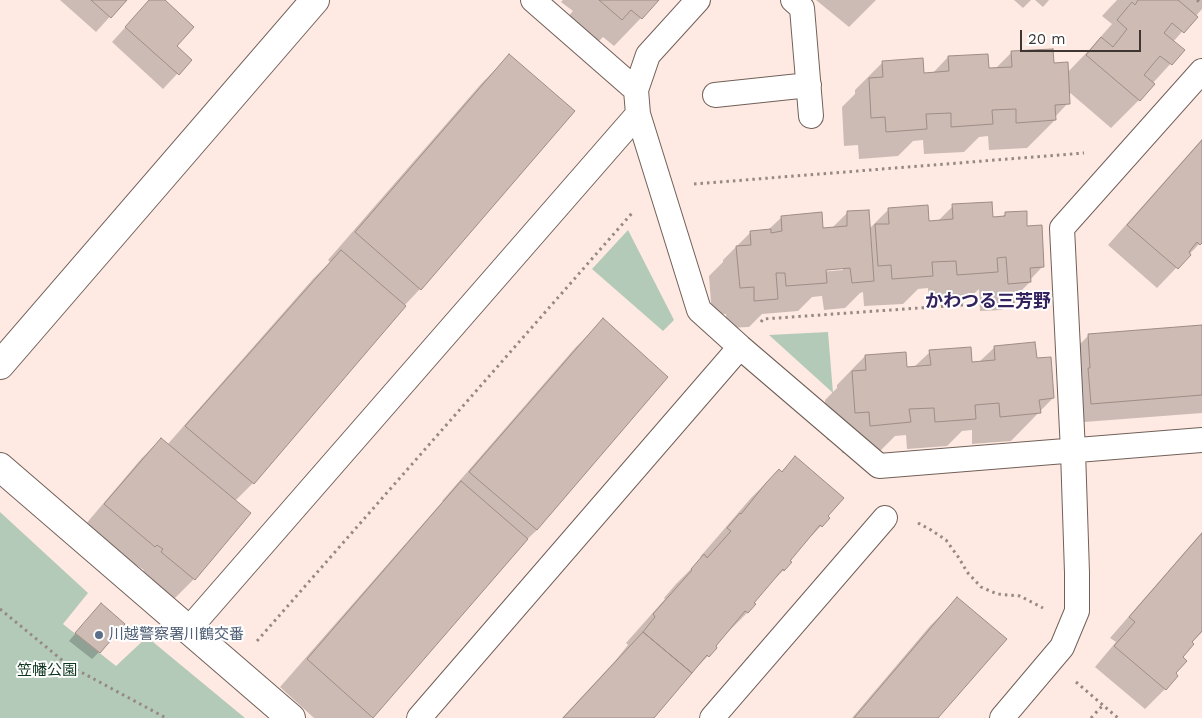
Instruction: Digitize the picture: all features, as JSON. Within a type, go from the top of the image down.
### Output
[{"type":"street","points":[[0,365],[315,0]]},
{"type":"street","points":[[0,467],[290,718]]},
{"type":"lane","points":[[533,0],[636,90]]},
{"type":"lane","points":[[698,0],[648,55],[636,90],[638,114],[700,310],[740,347],[879,466],[1202,440]]},
{"type":"lane","points":[[793,0],[802,8],[810,116]]},
{"type":"lane","points":[[1002,718],[1062,647],[1077,612],[1077,573],[1062,228],[1202,71]]},
{"type":"lane","points":[[715,95],[809,85]]},
{"type":"lane","points":[[188,630],[638,114]]},
{"type":"lane","points":[[420,718],[740,347]]},
{"type":"lane","points":[[712,718],[885,518]]},
{"type":"path","points":[[1197,0],[1202,4]]},
{"type":"path","points":[[232,668],[650,193],[661,187],[1132,149]]},
{"type":"path","points":[[740,347],[763,319],[1065,298]]},
{"type":"path","points":[[885,518],[904,518],[932,530],[946,540],[960,558],[967,572],[981,588],[997,594],[1020,596],[1040,606],[1070,627]]},
{"type":"path","points":[[0,609],[68,665],[166,718]]},
{"type":"path","points":[[1075,681],[1118,718]]},
{"type":"path","points":[[1091,718],[1103,704]]},
{"type":"green space","points":[[628,230],[674,320],[663,331],[592,269]]},
{"type":"green space","points":[[828,332],[833,393],[769,335]]},
{"type":"green space","name":"笠幡公園","points":[[0,512],[88,593],[63,624],[116,666],[147,637],[245,718],[0,718]]},
{"type":"building","points":[[91,0],[127,0],[111,18]]},
{"type":"building","points":[[149,0],[165,0],[194,27],[177,46],[192,60],[179,75],[125,27]]},
{"type":"building","points":[[599,0],[659,0],[642,19],[631,10],[622,20]]},
{"type":"building","points":[[1138,0],[1178,0],[1198,17],[1184,33],[1172,23],[1164,33],[1185,50],[1172,65],[1160,56],[1144,75],[1155,84],[1140,101],[1086,55],[1101,37],[1113,47],[1127,29],[1117,20],[1132,2],[1135,5]]},
{"type":"building","points":[[1053,49],[1054,63],[1068,62],[1070,104],[1055,105],[1056,120],[1016,123],[1016,109],[992,110],[993,124],[951,127],[951,113],[926,114],[927,129],[886,132],[885,117],[871,118],[869,78],[883,77],[882,61],[923,58],[924,73],[949,71],[948,56],[988,54],[989,68],[1012,67],[1011,51]]},
{"type":"building","points":[[509,54],[575,111],[421,290],[355,232]]},
{"type":"building","points":[[1202,140],[1202,243],[1200,245],[1197,242],[1189,252],[1191,255],[1178,269],[1127,225]]},
{"type":"building","points":[[992,202],[993,217],[1005,216],[1005,212],[1027,211],[1027,226],[1042,225],[1044,267],[1030,268],[1031,282],[1008,284],[1006,257],[997,258],[998,272],[957,275],[956,261],[932,262],[933,276],[892,279],[891,265],[878,266],[875,224],[889,224],[888,208],[928,205],[929,221],[953,219],[952,204]]},
{"type":"building","points":[[869,210],[874,281],[852,283],[850,268],[826,270],[827,283],[786,286],[785,273],[776,273],[778,299],[754,301],[754,287],[740,288],[736,246],[751,245],[750,231],[771,229],[771,233],[782,231],[781,216],[822,212],[823,228],[847,226],[847,211]]},
{"type":"building","points":[[341,250],[406,306],[254,484],[185,426]]},
{"type":"building","points":[[603,318],[668,377],[537,530],[469,472]]},
{"type":"building","points":[[1202,325],[1202,395],[1091,404],[1088,334]]},
{"type":"building","points":[[1035,342],[1037,358],[1051,357],[1054,398],[1039,400],[1041,413],[1000,417],[999,403],[975,405],[976,419],[935,422],[934,408],[909,409],[911,422],[870,426],[869,412],[855,413],[852,371],[866,370],[865,355],[906,352],[907,367],[931,365],[929,350],[971,347],[972,362],[995,360],[994,346]]},
{"type":"building","points":[[161,438],[251,513],[195,580],[161,552],[163,549],[157,545],[155,547],[104,504]]},
{"type":"building","points":[[795,456],[844,498],[828,516],[830,518],[822,527],[820,525],[790,561],[792,562],[784,571],[783,569],[754,603],[756,604],[748,613],[745,611],[716,646],[717,648],[709,657],[707,655],[692,673],[643,632],[655,617],[653,614],[691,569],[704,554],[707,558],[731,531],[727,528],[779,469],[782,472]]},
{"type":"building","points":[[461,481],[528,539],[373,718],[307,659]]},
{"type":"building","points":[[1202,533],[1202,631],[1192,642],[1194,644],[1183,657],[1187,661],[1176,673],[1178,676],[1166,690],[1114,646],[1135,622],[1129,617]]},
{"type":"building","points":[[957,597],[1007,639],[938,718],[854,718]]},
{"type":"building","points":[[101,603],[125,624],[100,653],[75,633]]},
{"type":"building","points":[[643,632],[692,673],[654,718],[563,718]]},
{"type":"place","name":"川越警察署川鶴交番","points":[[99,635]]},
{"type":"district","name":"かわつる三芳野","points":[[988,302]]}]
